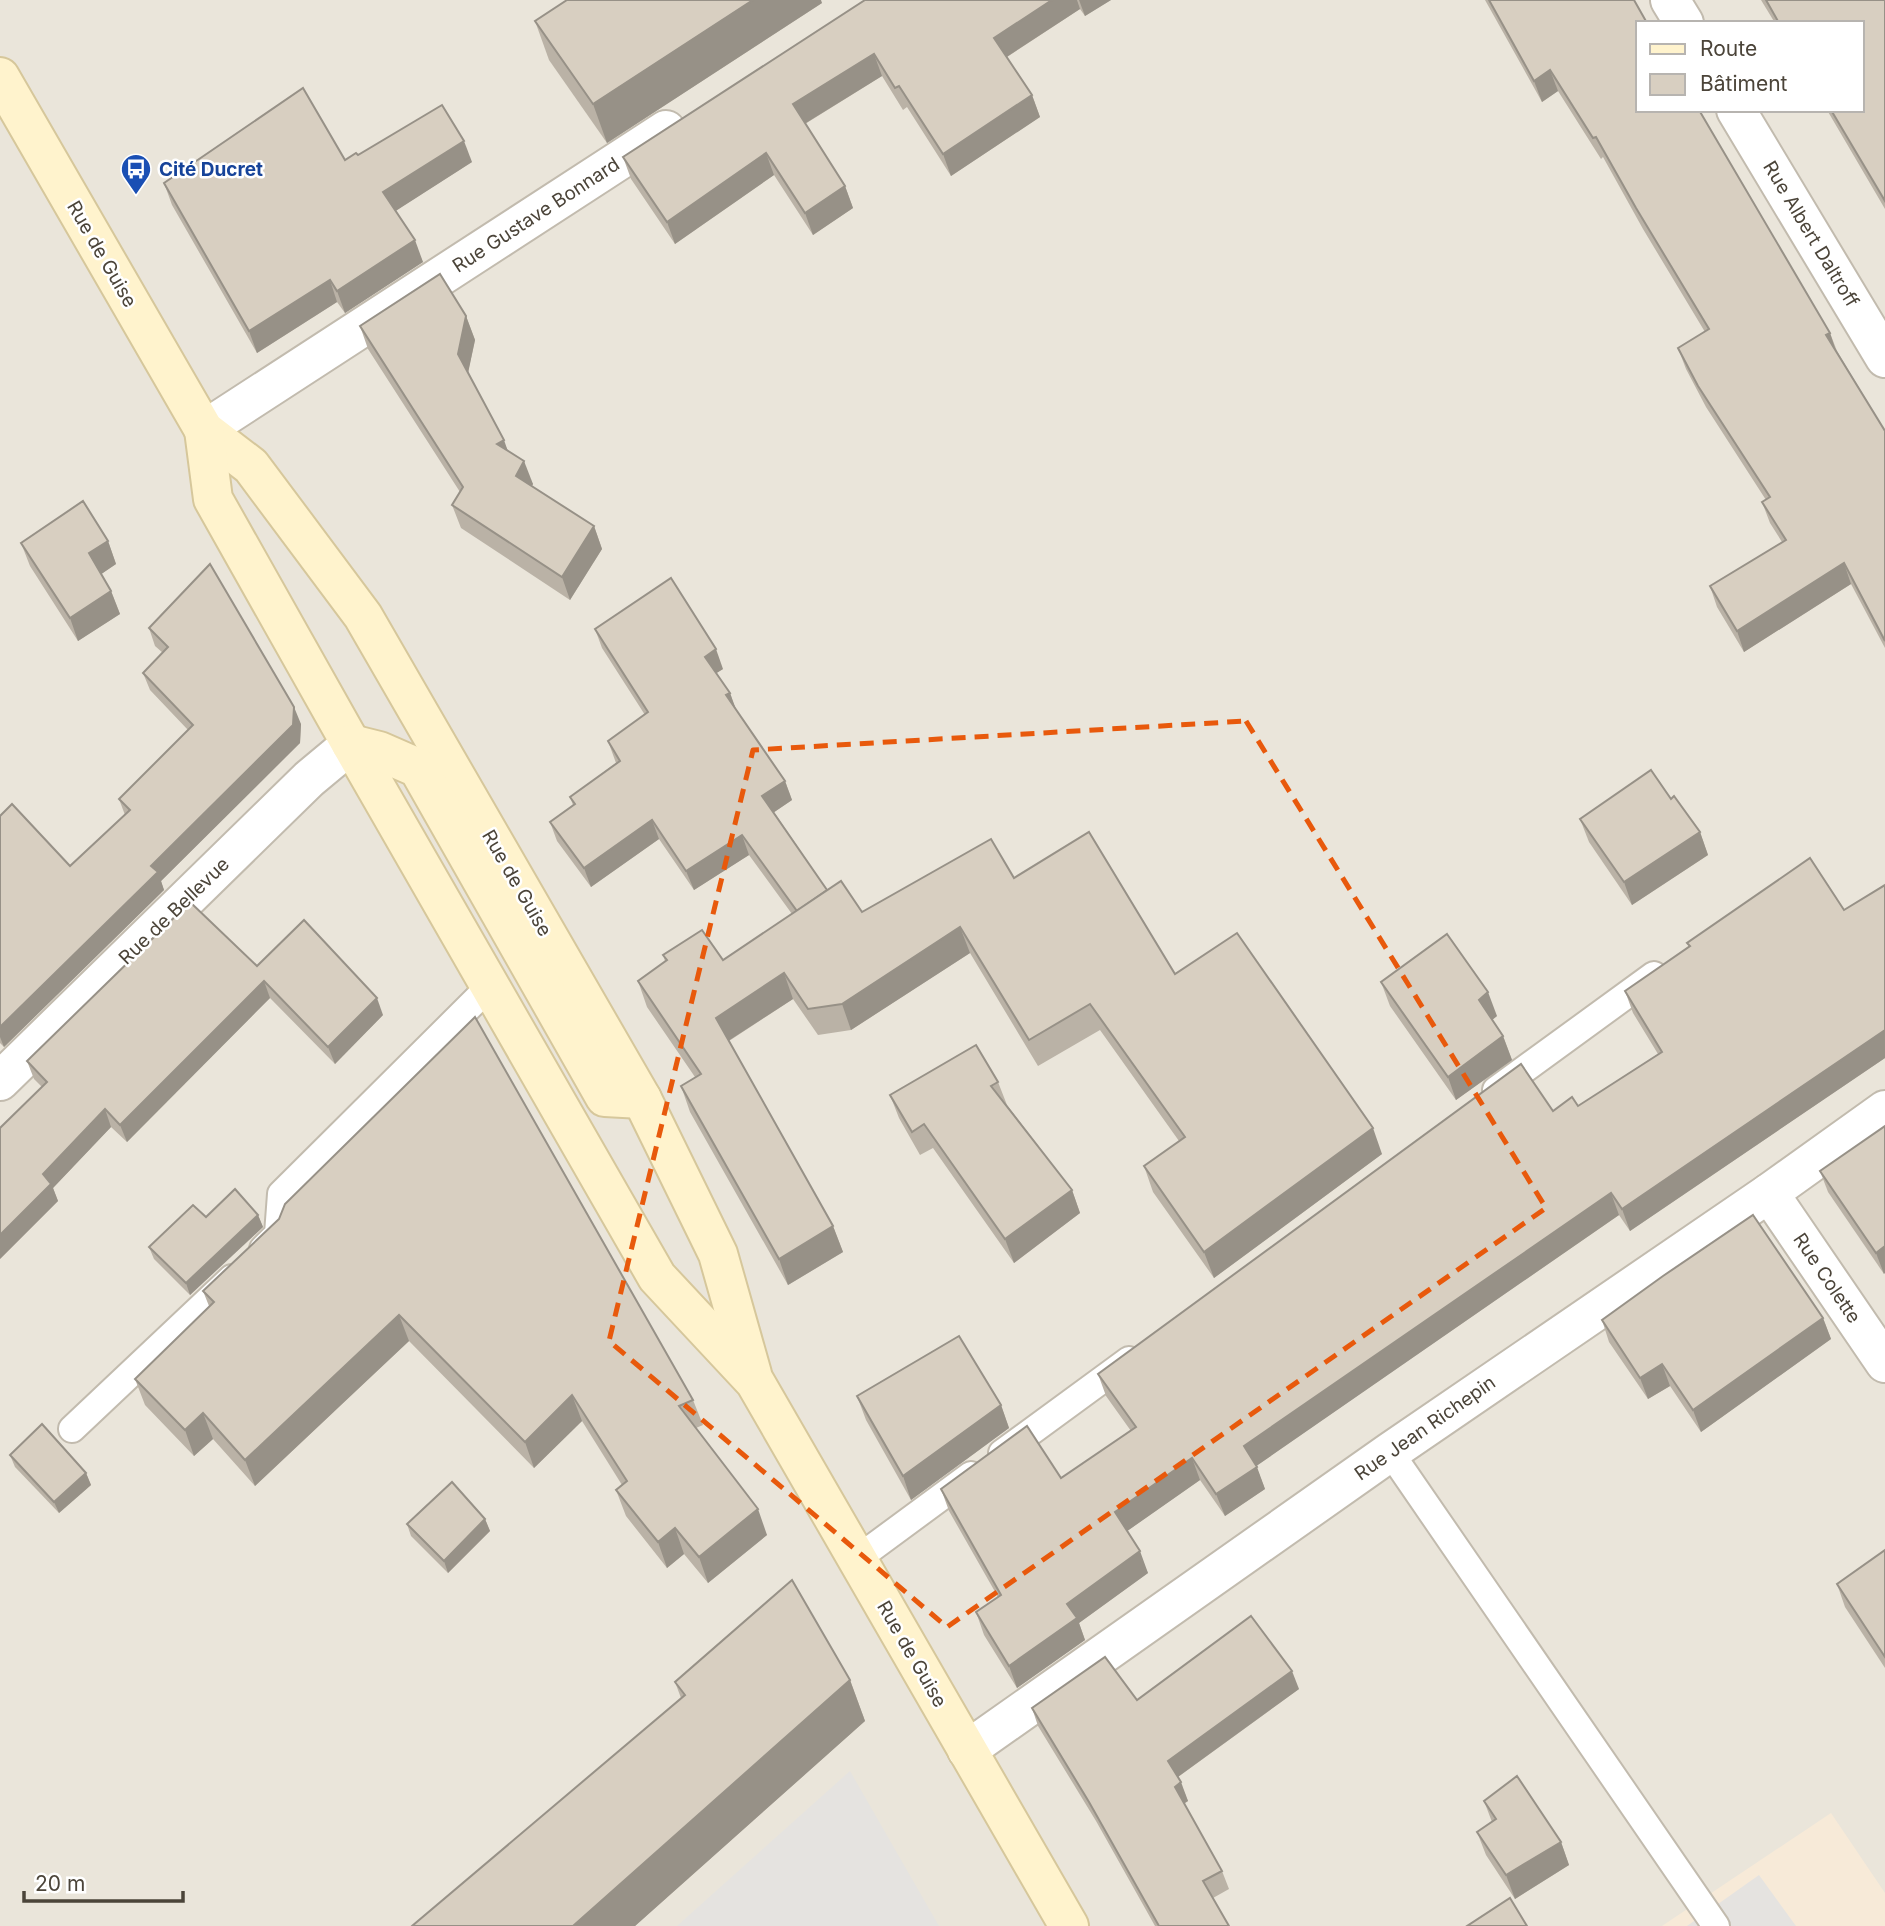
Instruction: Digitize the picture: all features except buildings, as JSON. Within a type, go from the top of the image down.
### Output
[{"type":"main road","name":"Rue de Guise","points":[[0,78],[204,430],[251,466],[363,616],[642,1100],[718,1254],[755,1382]]},
{"type":"main road","name":"Rue de Guise","points":[[204,430],[213,499],[489,987],[657,1276],[755,1382],[1069,1926]]},
{"type":"main road","points":[[351,744],[379,751],[418,768],[605,1097],[642,1100]]},
{"type":"street","points":[[1670,0],[1683,21]]},
{"type":"street","name":"Rue Albert Daltroff","points":[[1737,112],[1885,358]]},
{"type":"street","name":"Rue Gustave Bonnard","points":[[204,430],[692,113]]},
{"type":"street","name":"Rue de Bellevue","points":[[0,1081],[309,779],[351,744]]},
{"type":"street","name":"Rue Jean Richepin","points":[[967,1750],[1390,1452],[1769,1194],[1885,1110]]},
{"type":"street","name":"Rue Colette","points":[[1769,1194],[1885,1363]]},
{"type":"lane","points":[[1475,1106],[1677,958]]},
{"type":"lane","points":[[72,1429],[278,1234],[281,1194],[489,987]]},
{"type":"lane","points":[[857,1559],[1151,1344]]},
{"type":"lane","points":[[1390,1452],[1716,1926]]},
{"type":"highlighted area","points":[[1246,721],[1546,1208],[947,1627],[609,1341],[753,750]]},
{"type":"shaded area","points":[[0,0],[1885,0],[1885,1926],[0,1926]]},
{"type":"shaded area","points":[[850,1771],[939,1926],[677,1926]]},
{"type":"shaded area","points":[[1831,1813],[1885,1893],[1885,1926],[1662,1926]]},
{"type":"shaded area","points":[[1759,1875],[1796,1926],[1687,1926]]},
{"type":"place","name":"Cité Ducret","points":[[136,196]]}]
